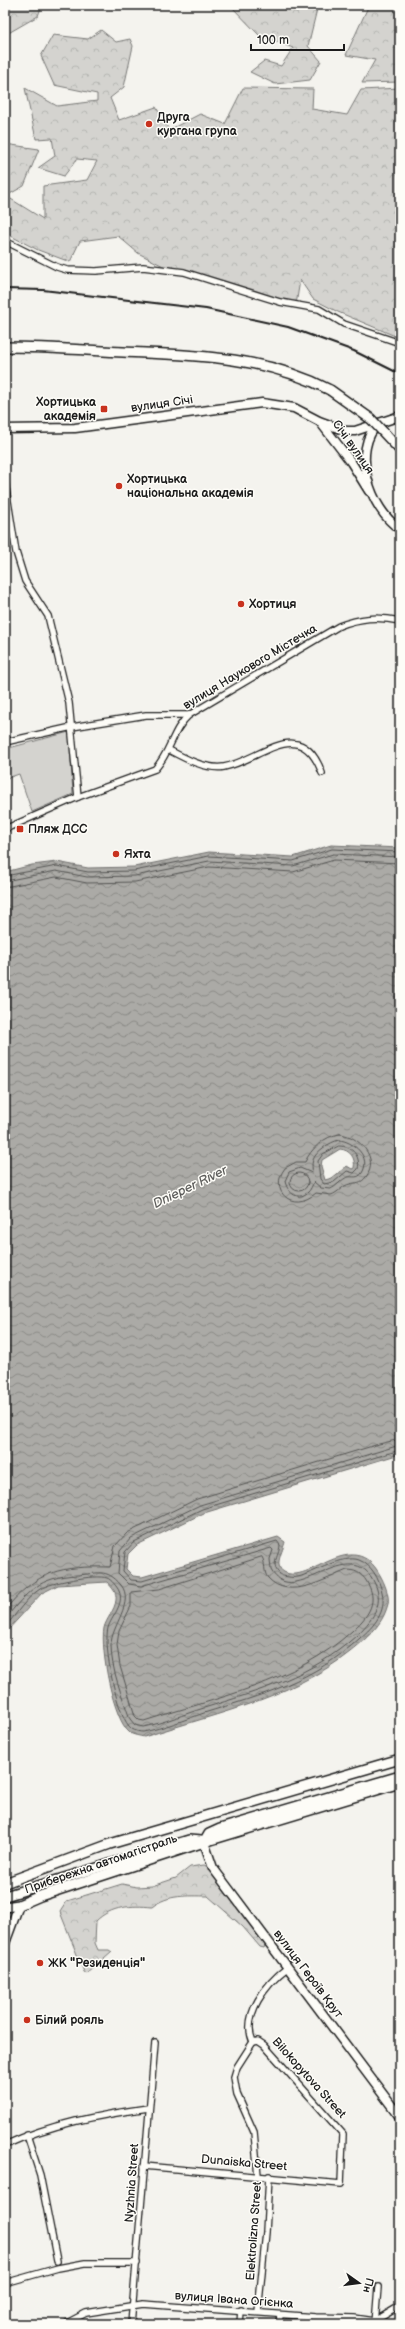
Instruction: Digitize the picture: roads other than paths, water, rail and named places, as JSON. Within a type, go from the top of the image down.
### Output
[{"type":"main road","points":[[5,347],[206,355],[244,360],[283,370],[330,390],[371,419],[400,450]]},
{"type":"main road","points":[[5,351],[21,347]]},
{"type":"main road","name":"вулиця Січі","points":[[5,429],[75,428],[262,403],[294,408],[319,421]]},
{"type":"main road","name":"Січі вулиця","points":[[319,421],[350,431],[400,416]]},
{"type":"main road","points":[[383,420],[372,430],[365,446],[366,468],[377,504],[385,515],[400,529]]},
{"type":"main road","name":"Січі вулиця","points":[[319,421],[351,462],[377,504]]},
{"type":"main road","points":[[5,1883],[110,1844],[400,1758]]},
{"type":"main road","name":"Прибережна автомагістраль","points":[[204,1842],[209,1834],[220,1829],[400,1776]]},
{"type":"main road","name":"Прибережна автомагістраль","points":[[5,1907],[19,1905],[40,1896],[204,1842],[400,1783]]},
{"type":"main road","name":"Прибережна автомагістраль","points":[[5,1896],[189,1840],[204,1842]]},
{"type":"main road","name":"вулиця Героїв Крут","points":[[204,1842],[213,1868],[400,2117]]},
{"type":"main road","points":[[5,1943],[19,1905],[22,1890]]},
{"type":"street","points":[[5,241],[67,270],[96,271],[143,267],[184,272],[280,302],[320,309],[344,324],[400,343]]},
{"type":"street","points":[[5,482],[16,552],[24,581],[48,616],[69,703],[78,797]]},
{"type":"street","name":"вулиця Наукового Містечка","points":[[5,829],[78,797],[155,769],[168,750],[180,723],[189,715],[339,626],[358,619],[373,617],[400,621]]},
{"type":"street","points":[[5,742],[72,727],[146,716],[189,715]]},
{"type":"street","points":[[168,750],[187,760],[224,767],[264,750],[290,743],[299,743],[309,752],[322,773]]},
{"type":"street","points":[[254,2042],[250,2032],[251,2022],[260,1999],[270,1983],[287,1968]]},
{"type":"street","name":"Bilokopytova Street","points":[[254,2042],[258,2041],[264,2045],[343,2134],[342,2184]]},
{"type":"street","name":"Elektrolizna Street","points":[[254,2042],[237,2067],[234,2077],[237,2094],[254,2132],[258,2176]]},
{"type":"street","name":"Nyzhnia Street","points":[[131,2324],[148,2108],[155,2043]]},
{"type":"street","points":[[5,2145],[27,2134],[93,2116],[148,2108]]},
{"type":"street","points":[[27,2134],[40,2175],[57,2261]]},
{"type":"street","name":"Dunaiska Street","points":[[144,2166],[269,2176],[342,2184]]},
{"type":"street","name":"Elektrolizna Street","points":[[258,2312],[269,2176]]},
{"type":"street","points":[[5,2283],[58,2268],[85,2263],[137,2263]]},
{"type":"street","points":[[375,2323],[378,2287]]},
{"type":"street","name":"вулиця Івана Огієнка","points":[[65,2324],[86,2313],[133,2305],[241,2310],[280,2315],[354,2318],[375,2323]]},
{"type":"street","points":[[375,2323],[400,2306]]},
{"type":"street","points":[[240,2324],[241,2310]]},
{"type":"street","points":[[279,2324],[280,2315]]},
{"type":"water","name":"Dnieper River","points":[[331,845],[400,848],[400,1454],[204,1513],[137,1545],[128,1554],[126,1569],[133,1576],[142,1577],[278,1537],[285,1542],[279,1562],[279,1566],[284,1572],[294,1574],[306,1571],[344,1556],[357,1555],[369,1561],[383,1581],[387,1593],[388,1604],[375,1629],[363,1641],[339,1660],[314,1676],[260,1700],[144,1737],[130,1733],[124,1726],[113,1700],[109,1684],[103,1638],[104,1628],[114,1607],[116,1595],[114,1590],[107,1582],[58,1585],[42,1593],[5,1633],[5,872],[32,865],[57,862],[88,868],[134,867],[209,852],[293,857]],"holes":[[[340,1149],[352,1155],[354,1168],[352,1169],[347,1166],[332,1178],[325,1180],[321,1166],[322,1160]]]},
{"type":"railway","points":[[5,289],[43,290],[206,309],[288,327],[354,351],[400,374]]},
{"type":"place","name":"Друга кургана група","points":[[149,124]]},
{"type":"place","name":"Хортицька академія","points":[[104,409]]},
{"type":"place","name":"Хортицька національна академія","points":[[119,486]]},
{"type":"place","name":"Хортиця","points":[[241,604]]},
{"type":"place","name":"Пляж ДСС","points":[[20,829]]},
{"type":"place","name":"Яхта","points":[[116,854]]},
{"type":"place","name":"ЖК \"Резиденція\"","points":[[40,1963]]},
{"type":"place","name":"Білий рояль","points":[[27,2020]]}]
